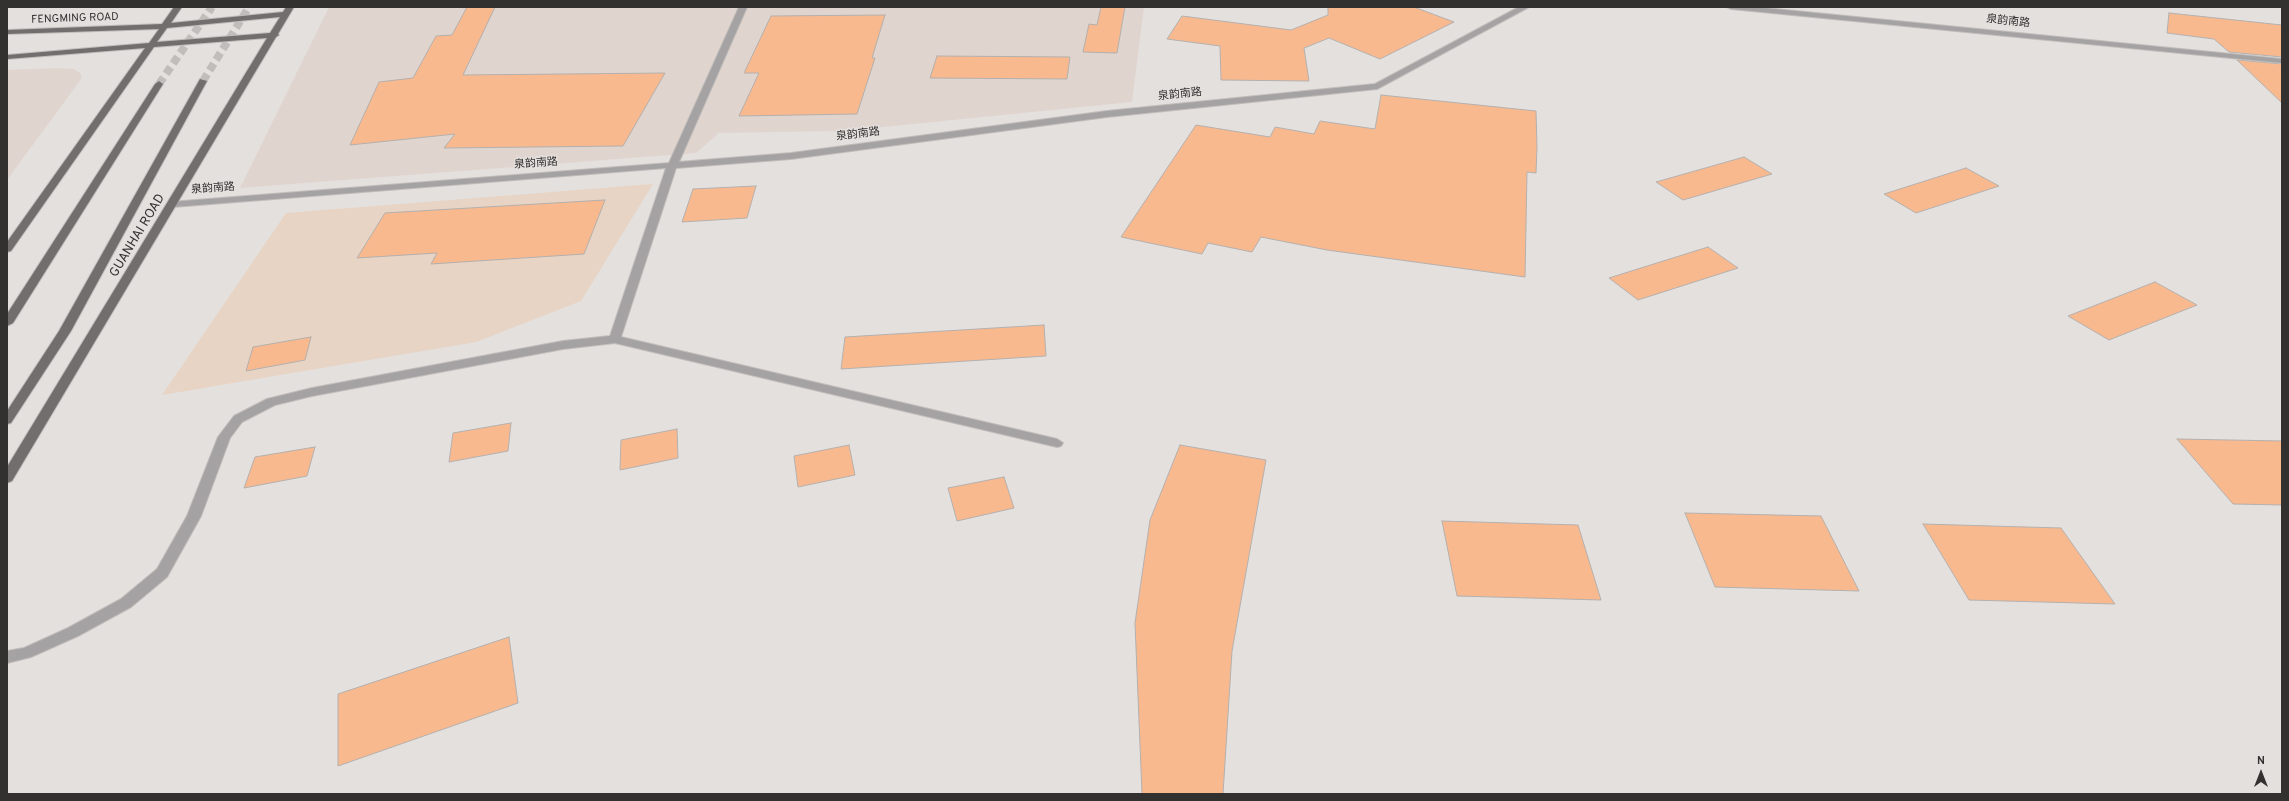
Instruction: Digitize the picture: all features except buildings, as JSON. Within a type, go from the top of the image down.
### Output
[{"type":"main road","points":[[7,249],[178,7]]},
{"type":"main road","name":"FENGMING ROAD","points":[[7,32],[164,26],[288,11]]},
{"type":"main road","name":"GUANHAI ROAD","points":[[7,478],[275,36],[288,11]]},
{"type":"main road","points":[[7,57],[275,36]]},
{"type":"main road","name":"GUANHAI ROAD","points":[[7,420],[65,331],[203,81]]},
{"type":"main road","points":[[7,323],[159,84]]},
{"type":"street","points":[[615,339],[672,166],[743,7]]},
{"type":"street","name":"泉韵南路","points":[[173,204],[791,156],[1107,114],[1377,86],[1525,7]]},
{"type":"street","name":"泉韵南路","points":[[1731,7],[2282,61]]},
{"type":"street","points":[[7,658],[26,653],[67,635],[120,607],[162,573],[194,516],[224,437],[238,418],[271,402],[312,392],[563,345],[615,339],[1057,443]]},
{"type":"shaded area","points":[[329,7],[1144,7],[1132,102],[844,131],[719,133],[696,153],[240,188]]},
{"type":"shaded area","points":[[57,68],[74,69],[80,73],[82,78],[7,180],[7,70]]},
{"type":"shaded area","points":[[653,184],[581,301],[476,342],[162,395],[286,213]]},
{"type":"tunnel","points":[[159,84],[212,7]]},
{"type":"tunnel","points":[[203,81],[249,7]]}]
